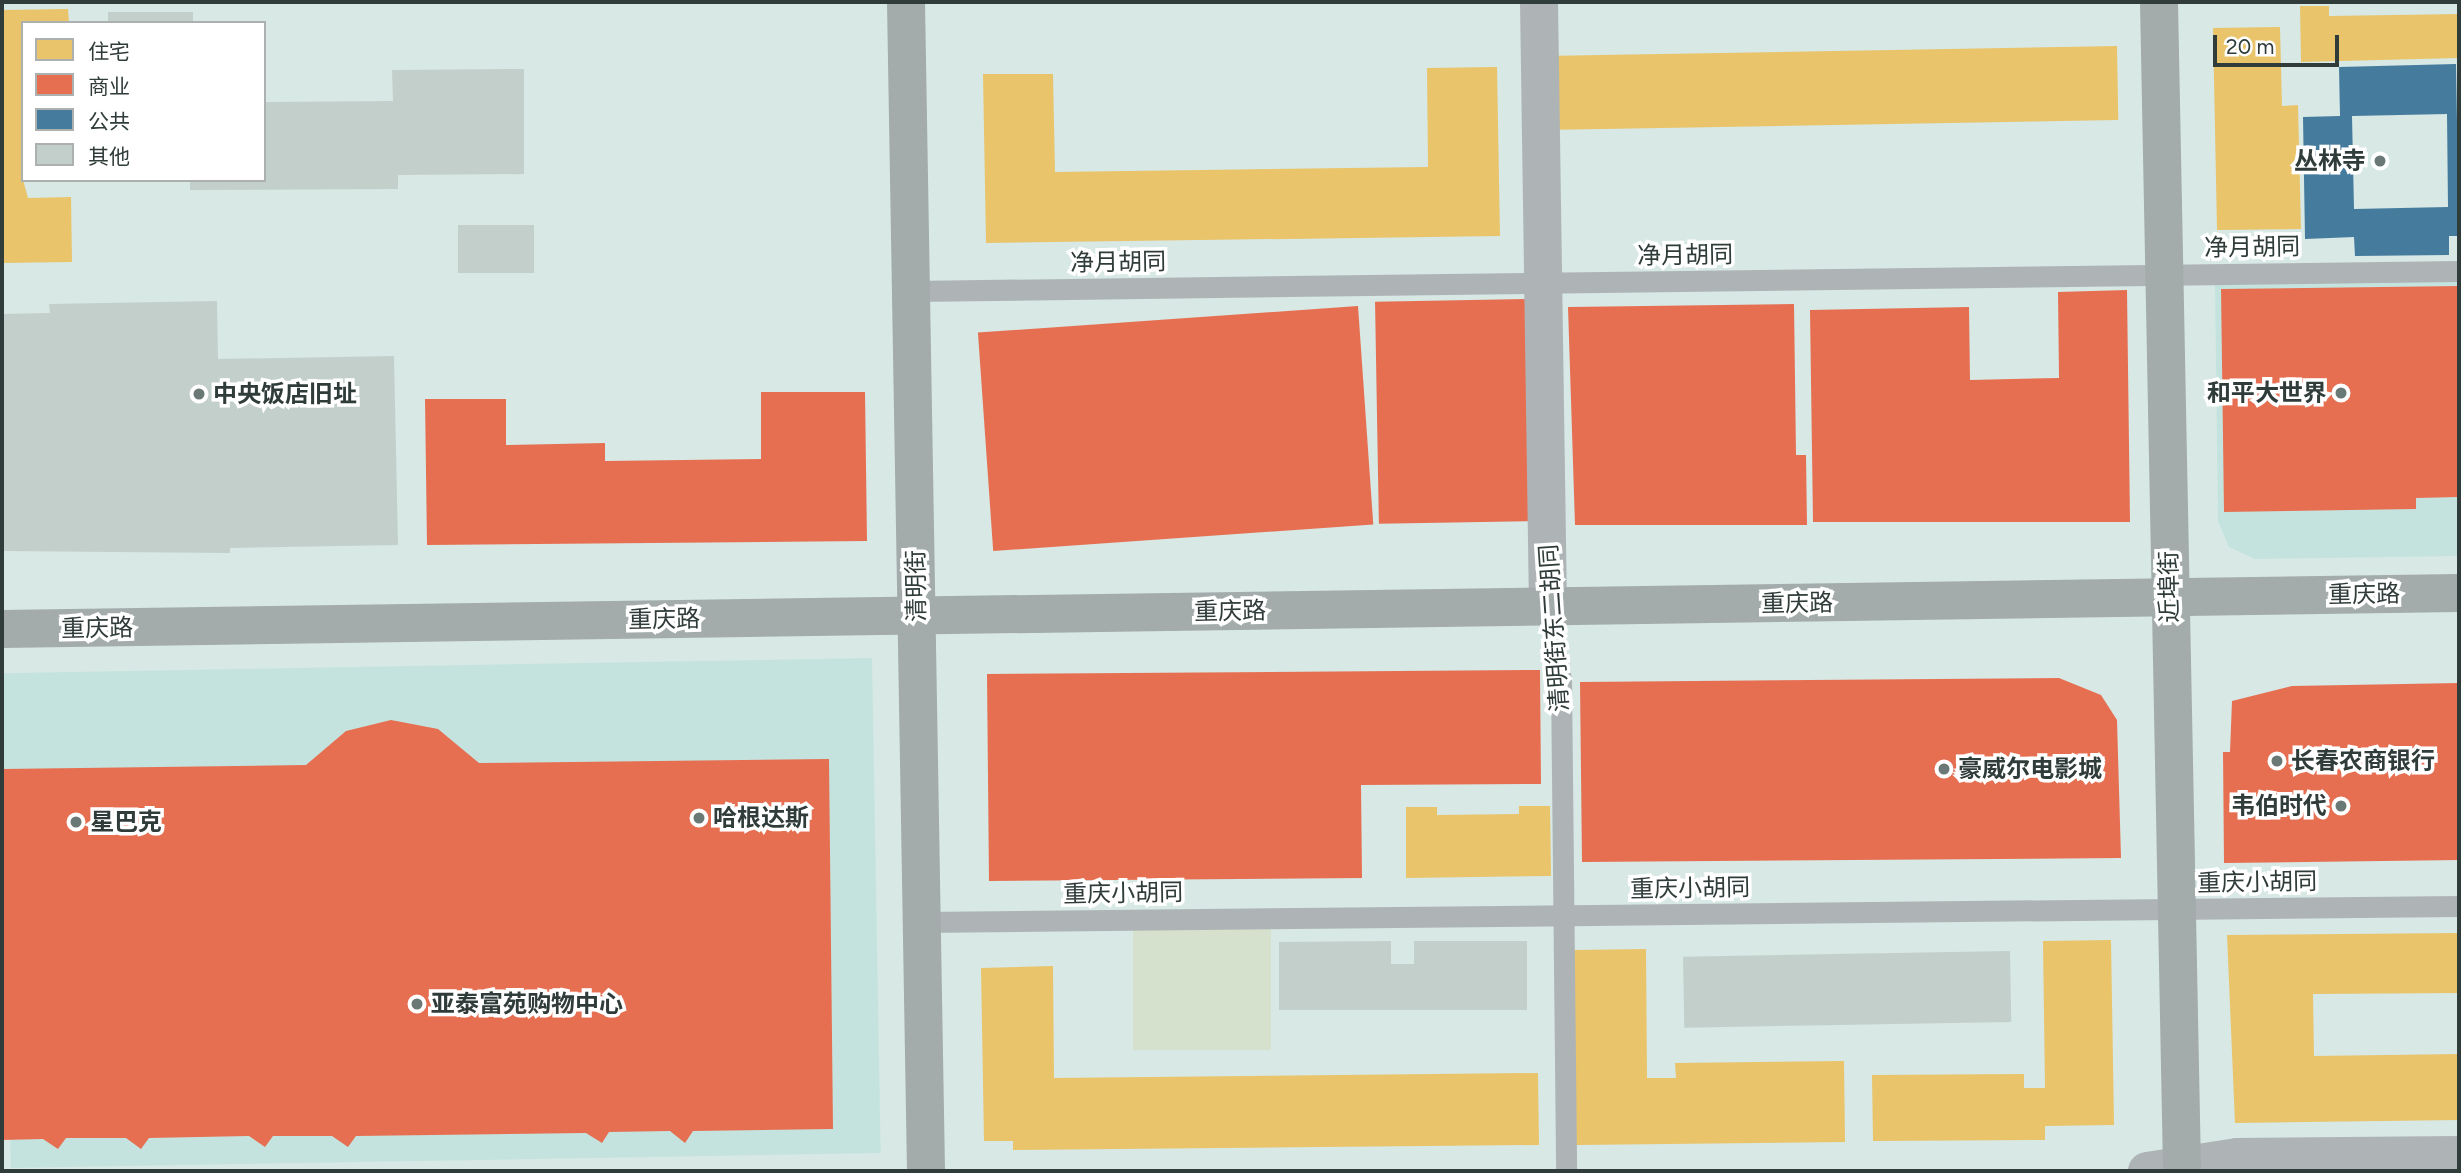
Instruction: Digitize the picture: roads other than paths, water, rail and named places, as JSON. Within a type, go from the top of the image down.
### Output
[{"type":"main road","name":"清明街","points":[[906,2],[926,1171]]},
{"type":"main road","name":"近埠街","points":[[2159,2],[2175,909],[2170,1170]]},
{"type":"main road","name":"重庆路","points":[[2,629],[2459,593]]},
{"type":"street","name":"清明街东二胡同","points":[[1539,2],[1548,606]]},
{"type":"street","points":[[2170,1170],[2237,1157],[2459,1155]]},
{"type":"lane","name":"净月胡同","points":[[911,291],[2459,271]]},
{"type":"lane","name":"清明街东二胡同","points":[[1548,606],[1561,680],[1566,1171]]},
{"type":"lane","name":"重庆小胡同","points":[[922,922],[2459,906]]},
{"type":"place","name":"丛林寺","points":[[2380,161]]},
{"type":"place","name":"和平大世界","points":[[2341,393]]},
{"type":"place","name":"中央饭店旧址","points":[[199,394]]},
{"type":"place","name":"长春农商银行","points":[[2277,761]]},
{"type":"place","name":"豪威尔电影城","points":[[1944,769]]},
{"type":"place","name":"韦伯时代","points":[[2341,806]]},
{"type":"place","name":"哈根达斯","points":[[699,818]]},
{"type":"place","name":"星巴克","points":[[76,822]]},
{"type":"place","name":"亚泰富苑购物中心","points":[[417,1004]]}]
